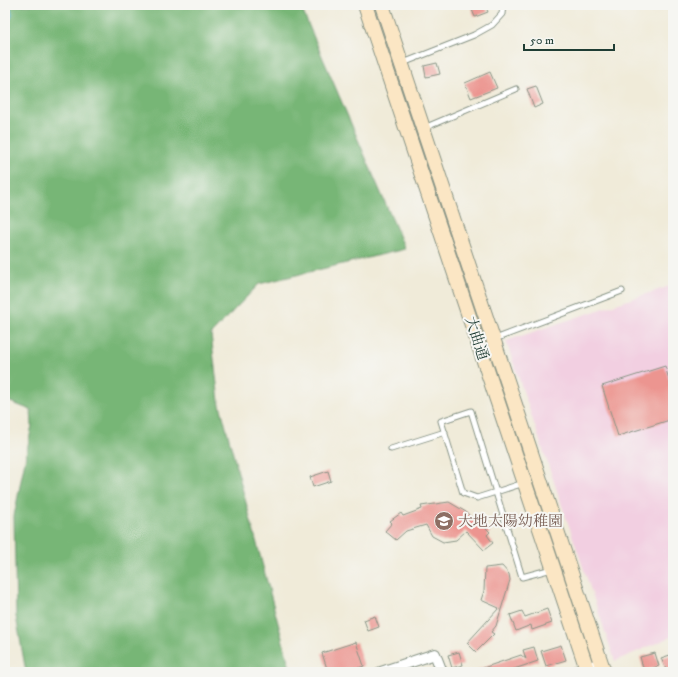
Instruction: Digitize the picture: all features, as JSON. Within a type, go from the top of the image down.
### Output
[{"type":"street","name":"大曲通","points":[[365,5],[554,568],[584,671]]},
{"type":"street","name":"大曲通","points":[[382,5],[603,667]]},
{"type":"street","points":[[381,672],[435,654],[442,672]]},
{"type":"street","points":[[584,671],[603,667]]},
{"type":"lane","points":[[402,64],[474,35],[492,25],[502,14],[503,5]]},
{"type":"lane","points":[[424,128],[516,89]]},
{"type":"lane","points":[[494,339],[622,291]]},
{"type":"lane","points":[[525,483],[497,492],[477,498],[463,493],[442,421],[471,411],[497,492],[522,577],[554,568]]},
{"type":"lane","points":[[391,449],[445,432]]},
{"type":"shaded area","points":[[673,285],[673,636],[615,661],[506,341]]},
{"type":"green space","points":[[5,5],[300,5],[405,249],[259,284],[211,334],[219,401],[291,672],[26,672],[16,616],[14,516],[32,425],[31,410],[5,400]]},
{"type":"building","points":[[470,5],[485,5],[488,12],[475,17]]},
{"type":"building","points":[[437,63],[440,74],[426,77],[424,66]]},
{"type":"building","points":[[490,72],[497,88],[471,98],[465,83]]},
{"type":"building","points":[[536,86],[543,104],[534,108],[527,89]]},
{"type":"building","points":[[665,366],[673,393],[673,419],[618,436],[602,386]]},
{"type":"building","points":[[328,471],[331,481],[313,487],[310,477]]},
{"type":"building","points":[[449,502],[466,512],[479,525],[481,523],[490,532],[487,535],[493,543],[484,550],[466,531],[456,540],[443,542],[432,536],[426,525],[406,531],[396,540],[385,531],[392,523],[390,521],[401,513],[403,516],[422,509],[421,506]]},
{"type":"building","points":[[502,566],[509,574],[510,580],[496,626],[491,632],[494,634],[476,652],[467,643],[499,608],[481,600],[484,591],[485,568]]},
{"type":"building","points":[[547,609],[552,623],[532,630],[531,625],[516,631],[510,615],[522,611],[525,617]]},
{"type":"building","points":[[375,616],[379,627],[368,631],[364,620]]},
{"type":"building","points":[[356,642],[364,666],[347,672],[328,672],[322,653]]},
{"type":"building","points":[[561,645],[566,660],[546,666],[541,651]]},
{"type":"building","points":[[534,647],[538,661],[505,672],[477,672],[477,670],[521,655],[526,659],[523,650]]},
{"type":"building","points":[[459,652],[463,665],[452,668],[448,655]]},
{"type":"building","points":[[655,653],[659,666],[644,671],[640,657]]},
{"type":"building","points":[[670,655],[673,663],[673,672],[667,672],[661,658]]},
{"type":"waterway","points":[[5,26],[11,15],[9,5]]},
{"type":"place","name":"大地太陽幼稚園","points":[[444,521]]}]
